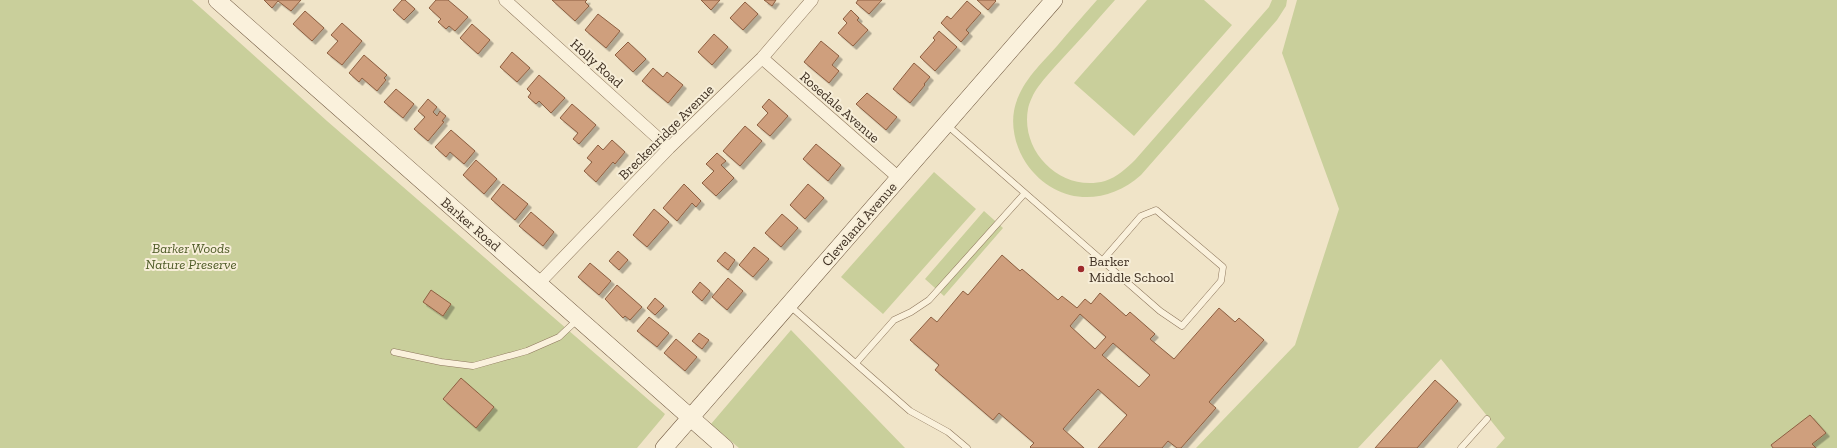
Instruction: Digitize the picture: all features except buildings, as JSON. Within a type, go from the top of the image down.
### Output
[{"type":"street","name":"Barker Road","points":[[217,0],[725,448]]},
{"type":"street","name":"Holly Road","points":[[506,0],[669,148]]},
{"type":"street","name":"Breckenridge Avenue","points":[[538,283],[669,148],[762,58],[812,0]]},
{"type":"street","name":"Cleveland Avenue","points":[[664,448],[1054,0]]},
{"type":"street","name":"Rosedale Avenue","points":[[762,58],[899,178]]},
{"type":"lane","points":[[945,124],[1160,311],[1182,326],[1222,281],[1223,267],[1156,210],[1141,216],[1102,260]]},
{"type":"lane","points":[[856,364],[894,320],[911,312],[929,300],[1025,193]]},
{"type":"lane","points":[[788,304],[910,411],[948,432],[967,448]]},
{"type":"lane","points":[[394,352],[441,362],[472,366],[527,351],[559,337],[579,319]]},
{"type":"lane","points":[[1461,448],[1487,419]]},
{"type":"green space","name":"Barker Woods Nature Preserve","points":[[0,0],[192,0],[327,121],[665,414],[637,448],[0,448]]},
{"type":"green space","points":[[1097,0],[1115,0],[1036,89],[1028,109],[1027,125],[1031,140],[1038,154],[1047,166],[1060,175],[1074,181],[1089,183],[1105,181],[1118,175],[1129,166],[1269,7],[1272,0],[1287,0],[1286,6],[1277,20],[1141,175],[1127,186],[1111,193],[1096,197],[1080,197],[1065,194],[1051,187],[1037,177],[1019,151],[1015,138],[1013,118],[1020,92],[1025,84],[1037,68]]},
{"type":"green space","points":[[1147,0],[1204,0],[1232,25],[1134,136],[1074,83]]},
{"type":"green space","points":[[1297,0],[1837,0],[1837,448],[1496,448],[1505,438],[1441,359],[1358,448],[1196,448],[1295,345],[1339,209],[1282,53]]},
{"type":"green space","points":[[934,172],[976,209],[883,314],[841,277]]},
{"type":"green space","points":[[984,211],[1003,228],[944,296],[925,279]]},
{"type":"green space","points":[[791,330],[905,448],[739,448],[711,424]]},
{"type":"place","name":"Barker Middle School","points":[[1081,269]]}]
